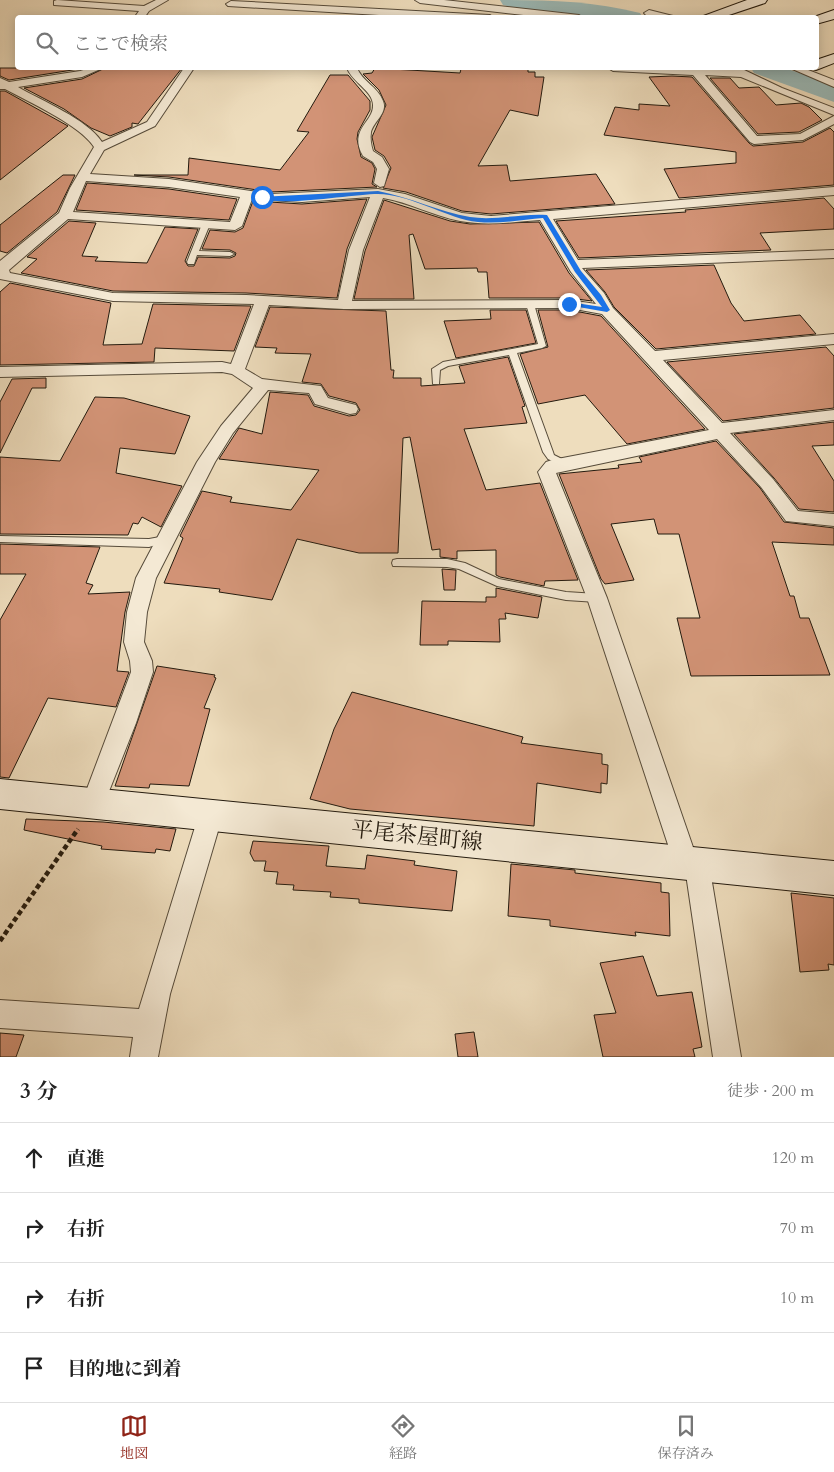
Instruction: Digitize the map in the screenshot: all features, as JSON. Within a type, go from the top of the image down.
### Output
[{"type":"main road","points":[[713,15],[760,0]]},
{"type":"main road","points":[[726,11],[737,15]]},
{"type":"main road","points":[[819,19],[834,14]]},
{"type":"main road","name":"平尾茶屋町線","points":[[0,794],[834,878]]},
{"type":"street","points":[[141,15],[146,9],[163,0]]},
{"type":"street","points":[[420,0],[542,15]]},
{"type":"street","points":[[48,11],[59,2],[146,9]]},
{"type":"street","points":[[230,5],[430,15]]},
{"type":"street","points":[[649,12],[660,15]]},
{"type":"street","points":[[3,84],[88,73],[94,70]]},
{"type":"street","points":[[188,70],[151,124],[141,130],[100,146],[82,177],[65,215],[5,264],[2,275],[113,297],[262,300],[344,305],[569,304],[607,310]]},
{"type":"street","points":[[344,305],[356,250],[378,189],[383,169],[378,160],[367,153],[365,138],[365,131],[379,106],[374,94],[357,79],[353,70]]},
{"type":"street","points":[[654,70],[696,72],[739,71],[834,112]]},
{"type":"street","points":[[806,70],[834,84]]},
{"type":"street","points":[[696,72],[754,140],[803,138],[834,119]]},
{"type":"street","points":[[3,84],[78,126],[94,138],[100,146]]},
{"type":"street","points":[[82,177],[169,183],[248,196],[302,198],[378,189],[460,217],[475,219],[545,217],[828,192],[834,205]]},
{"type":"street","points":[[65,215],[235,226],[244,200],[248,196]]},
{"type":"street","points":[[545,217],[573,264],[607,310],[652,356],[767,483],[793,517],[834,520]]},
{"type":"street","points":[[573,264],[834,254]]},
{"type":"street","points":[[237,370],[262,300]]},
{"type":"street","points":[[652,356],[834,339]]},
{"type":"street","points":[[0,372],[222,367],[237,370],[262,387],[216,446],[146,578],[137,612],[134,642],[142,661],[142,672],[125,723],[91,802]]},
{"type":"street","points":[[258,384],[315,389],[321,400],[350,409]]},
{"type":"street","points":[[727,1057],[692,864],[597,598],[547,472],[552,466],[719,431],[834,415]]},
{"type":"street","points":[[144,1057],[149,1024],[211,814]]},
{"type":"street","points":[[0,1014],[149,1024]]},
{"type":"lane","points":[[190,262],[206,224]]},
{"type":"lane","points":[[194,253],[230,254]]},
{"type":"lane","points":[[436,382],[436,368],[446,364],[543,344],[533,319],[530,304]]},
{"type":"lane","points":[[512,351],[548,452],[551,457],[565,464]]},
{"type":"lane","points":[[0,539],[149,543],[165,539]]},
{"type":"lane","points":[[397,563],[447,563],[461,566],[497,582],[566,596],[597,598]]},
{"type":"path","points":[[0,941],[57,857],[74,838],[91,802]]},
{"type":"building","points":[[0,68],[15,68],[15,70],[72,70],[9,80],[0,76]]},
{"type":"building","points":[[101,70],[180,70],[138,124],[132,123],[132,127],[110,136],[91,128],[64,109],[24,88],[82,79]]},
{"type":"building","points":[[374,70],[460,73],[461,70],[528,70],[528,72],[535,72],[535,77],[544,77],[538,116],[510,110],[478,166],[507,165],[510,181],[596,174],[615,204],[491,214],[462,211],[406,192],[383,188],[391,168],[384,156],[375,150],[372,137],[386,105],[379,90],[363,74],[372,73]]},
{"type":"building","points":[[330,75],[348,75],[370,101],[370,110],[358,132],[357,139],[361,157],[372,163],[375,169],[372,184],[377,187],[271,192],[169,177],[134,175],[188,175],[189,158],[280,170],[309,132],[297,131]]},
{"type":"building","points":[[649,77],[692,77],[753,146],[803,142],[830,128],[834,132],[834,185],[679,198],[664,169],[736,163],[736,152],[604,135],[615,107],[639,110],[639,104],[670,106]]},
{"type":"building","points":[[710,78],[730,78],[739,88],[759,87],[776,105],[801,103],[809,107],[822,120],[799,132],[758,134]]},
{"type":"building","points":[[0,91],[5,91],[68,126],[0,180]]},
{"type":"building","points":[[63,175],[75,175],[57,212],[7,253],[0,251],[0,225]]},
{"type":"building","points":[[87,183],[169,189],[237,199],[229,220],[76,210]]},
{"type":"building","points":[[824,198],[834,209],[834,229],[760,233],[771,250],[579,258],[556,221],[686,212],[685,210]]},
{"type":"building","points":[[367,199],[347,249],[337,298],[246,293],[113,291],[21,273],[37,259],[27,257],[69,221],[96,223],[82,256],[98,257],[95,261],[147,263],[165,227],[198,229],[185,261],[188,266],[194,266],[198,257],[230,258],[235,256],[236,253],[230,250],[202,249],[210,230],[235,232],[243,228],[253,201],[302,204]]},
{"type":"building","points":[[384,200],[450,221],[470,224],[539,222],[569,273],[592,301],[569,298],[489,298],[487,272],[478,272],[477,268],[425,269],[413,234],[409,235],[414,299],[354,299],[365,251]]},
{"type":"building","points":[[714,265],[731,303],[744,321],[800,315],[816,334],[656,349],[614,307],[605,292],[586,270]]},
{"type":"building","points":[[10,283],[111,303],[103,345],[142,344],[153,304],[251,306],[234,351],[155,348],[154,362],[0,365],[0,292]]},
{"type":"building","points":[[270,307],[386,311],[391,370],[394,370],[393,378],[421,378],[421,386],[465,383],[459,366],[508,357],[525,406],[522,407],[527,423],[464,429],[486,490],[540,483],[578,580],[545,581],[544,586],[500,577],[496,575],[496,550],[457,551],[457,559],[440,557],[440,549],[432,550],[410,437],[403,438],[398,553],[359,553],[297,539],[272,600],[219,592],[220,589],[164,583],[183,538],[180,536],[202,491],[232,497],[230,502],[291,510],[319,470],[219,459],[239,428],[262,434],[270,392],[308,395],[314,406],[349,416],[356,415],[360,410],[356,403],[329,396],[321,384],[302,382],[311,354],[275,353],[277,348],[255,347]]},
{"type":"building","points":[[490,310],[526,310],[536,343],[456,358],[444,321],[491,319]]},
{"type":"building","points":[[538,310],[569,310],[601,316],[705,429],[627,444],[585,395],[538,404],[520,354],[548,347]]},
{"type":"building","points":[[826,347],[834,356],[834,408],[723,421],[667,362]]},
{"type":"building","points":[[46,378],[46,388],[32,388],[0,453],[0,402],[12,379]]},
{"type":"building","points":[[95,397],[124,398],[190,416],[175,454],[120,448],[116,473],[182,486],[161,527],[142,517],[138,524],[133,523],[128,535],[0,534],[0,457],[60,461]]},
{"type":"building","points":[[834,422],[834,445],[812,446],[834,481],[834,512],[799,509],[734,434]]},
{"type":"building","points":[[716,441],[760,488],[784,522],[834,528],[834,545],[772,542],[790,596],[794,596],[800,618],[809,618],[830,675],[691,676],[677,618],[700,618],[679,534],[658,534],[654,519],[611,524],[634,580],[605,584],[601,579],[559,474],[619,468],[618,465],[642,462],[639,457]]},
{"type":"building","points":[[0,544],[100,547],[86,583],[93,585],[88,594],[130,592],[125,612],[117,671],[129,672],[116,707],[48,698],[9,778],[0,777],[0,620],[26,574],[0,574]]},
{"type":"building","points":[[442,569],[456,570],[455,590],[444,590]]},
{"type":"building","points":[[496,588],[542,597],[538,618],[505,613],[506,619],[499,619],[500,642],[448,641],[448,645],[420,645],[422,601],[486,602],[486,597],[496,597]]},
{"type":"building","points":[[157,666],[215,675],[214,677],[216,678],[204,708],[210,709],[189,786],[150,784],[149,788],[115,786]]},
{"type":"building","points":[[352,692],[523,737],[521,743],[602,754],[602,764],[608,765],[607,784],[601,783],[601,793],[537,783],[534,826],[350,809],[310,799],[334,729]]},
{"type":"building","points":[[26,819],[103,822],[176,829],[170,851],[156,849],[155,853],[101,849],[102,846],[24,830]]},
{"type":"building","points":[[253,841],[329,846],[326,866],[365,869],[367,855],[415,861],[414,865],[457,871],[452,911],[359,903],[359,899],[330,897],[331,892],[293,890],[294,885],[276,884],[278,872],[264,871],[266,861],[254,861],[250,853]]},
{"type":"building","points":[[511,864],[575,870],[575,873],[661,883],[661,892],[669,893],[670,936],[635,932],[636,936],[550,926],[550,920],[508,916]]},
{"type":"building","points":[[791,893],[834,898],[834,965],[828,964],[829,970],[800,972]]},
{"type":"building","points":[[643,956],[657,996],[692,992],[702,1047],[693,1049],[695,1057],[603,1057],[594,1015],[616,1013],[600,963]]},
{"type":"building","points":[[474,1032],[478,1057],[458,1057],[455,1034]]},
{"type":"building","points":[[0,1033],[24,1035],[16,1057],[0,1057]]},
{"type":"waterway","points":[[511,0],[605,11],[620,15]]},
{"type":"waterway","points":[[768,70],[834,94]]},
{"type":"route","points":[[262,197],[302,198],[378,193],[401,197],[460,217],[481,220],[545,217],[578,272],[599,296],[607,310],[569,304]]}]
